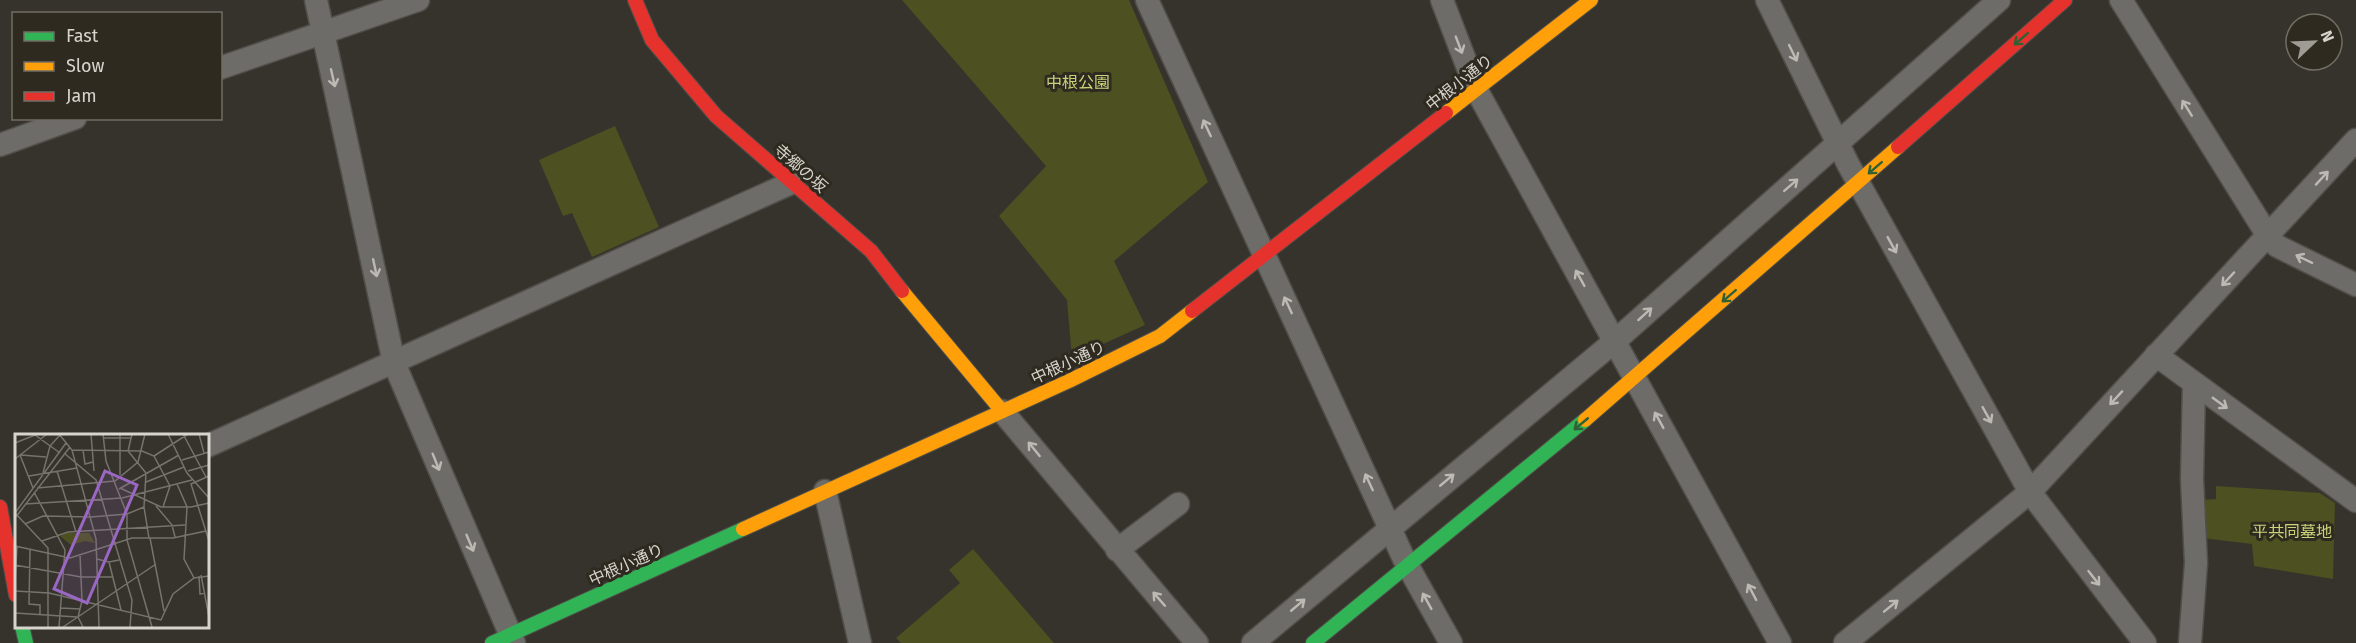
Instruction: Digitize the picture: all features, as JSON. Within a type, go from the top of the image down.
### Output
[{"type":"street","points":[[316,0],[394,363],[505,640]]},
{"type":"street","points":[[222,67],[418,0]]},
{"type":"street","name":"寺郷の坂","points":[[635,0],[652,40],[716,116],[871,251],[1002,411]]},
{"type":"street","points":[[1147,0],[1406,563],[1450,643]]},
{"type":"street","points":[[1442,0],[1476,89],[1780,643]]},
{"type":"street","name":"中根小通り","points":[[505,640],[1160,336],[1591,0]]},
{"type":"street","points":[[1767,0],[1856,179],[2030,492],[2145,643]]},
{"type":"street","points":[[1253,643],[1392,532],[1617,344],[1840,148],[1999,0]]},
{"type":"street","points":[[1313,643],[1406,563],[1634,375],[1856,179],[2065,0]]},
{"type":"street","points":[[2121,0],[2268,236],[2277,246],[2356,285]]},
{"type":"street","points":[[0,145],[69,120]]},
{"type":"street","points":[[1845,643],[2030,492],[2356,140]]},
{"type":"street","points":[[208,447],[792,183]]},
{"type":"street","points":[[2156,355],[2356,501]]},
{"type":"street","points":[[2190,643],[2196,563],[2192,479],[2194,384]]},
{"type":"street","points":[[1002,411],[1116,550],[1197,643]]},
{"type":"street","points":[[825,491],[860,643]]},
{"type":"street","points":[[1116,550],[1178,504]]},
{"type":"street","points":[[0,507],[15,589]]},
{"type":"street","points":[[22,628],[26,643]]},
{"type":"green space","name":"中根公園","points":[[902,0],[1129,0],[1208,182],[1114,261],[1145,325],[1072,358],[1067,300],[999,216],[1046,166]]},
{"type":"green space","points":[[615,126],[659,227],[592,257],[572,213],[563,216],[539,160]]},
{"type":"green space","name":"平共同墓地","points":[[2216,486],[2320,493],[2335,503],[2333,579],[2254,566],[2252,544],[2202,538],[2201,500],[2216,499]]},
{"type":"green space","points":[[973,549],[1054,643],[901,643],[896,638],[960,583],[949,570]]},
{"type":"traffic: fast","points":[[1313,643],[1585,420]]},
{"type":"traffic: fast","points":[[492,643],[743,529]]},
{"type":"traffic: fast","points":[[22,628],[26,643]]},
{"type":"traffic: slow","points":[[1446,113],[1591,0]]},
{"type":"traffic: slow","points":[[1585,420],[1898,147]]},
{"type":"traffic: slow","points":[[902,291],[1002,411]]},
{"type":"traffic: slow","points":[[743,529],[1069,381],[1160,336],[1192,311]]},
{"type":"traffic: jam","points":[[635,0],[652,40],[716,116],[871,251],[902,291]]},
{"type":"traffic: jam","points":[[1898,147],[2065,0]]},
{"type":"traffic: jam","points":[[1192,311],[1446,113]]},
{"type":"traffic: jam","points":[[0,507],[15,590]]}]
